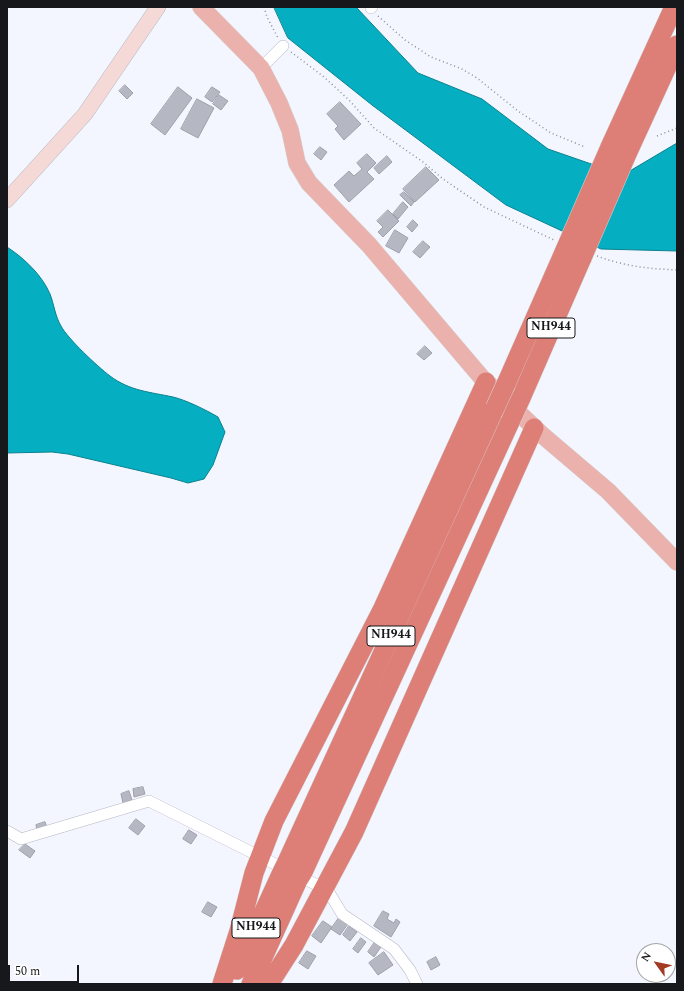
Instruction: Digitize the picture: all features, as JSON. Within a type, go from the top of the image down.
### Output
[{"type":"highway","name":"NH944","points":[[251,984],[292,872],[495,408],[574,251],[618,151],[674,7]]},
{"type":"highway","name":"NH944","points":[[618,151],[677,45]]},
{"type":"highway","name":"NH944","points":[[230,984],[292,872],[510,422],[521,398],[574,251]]},
{"type":"highway","points":[[222,984],[259,856],[274,821],[383,608],[486,382]]},
{"type":"highway","points":[[270,984],[324,889],[381,773],[534,428]]},
{"type":"main road","points":[[200,7],[261,68],[279,103],[290,130],[297,163],[309,183],[369,245],[469,365],[534,428],[608,491],[677,562]]},
{"type":"street","points":[[7,200],[85,114],[158,7]]},
{"type":"street","points":[[261,68],[282,46]]},
{"type":"street","points":[[7,831],[21,839],[149,801],[324,889],[330,894],[342,914],[394,949],[410,970],[417,984]]},
{"type":"path","points":[[264,7],[267,17],[282,46],[324,77],[349,100],[374,128],[484,207],[574,251],[610,262],[651,269],[677,270]]},
{"type":"path","points":[[372,7],[405,40],[425,53],[477,78],[518,111],[552,133],[585,147]]},
{"type":"path","points":[[657,136],[677,128]]},
{"type":"water","points":[[274,7],[356,7],[418,73],[482,99],[548,149],[623,175],[677,143],[677,251],[601,249],[506,205],[372,105],[288,38]]},
{"type":"water","points":[[7,247],[26,262],[47,287],[57,318],[70,338],[110,376],[133,388],[184,400],[218,417],[225,432],[213,465],[204,479],[188,483],[68,454],[52,452],[7,453]]},
{"type":"building","points":[[125,85],[133,93],[127,99],[119,91]]},
{"type":"building","points":[[178,87],[192,98],[165,135],[151,124]]},
{"type":"building","points":[[212,87],[220,92],[212,102],[205,97]]},
{"type":"building","points":[[219,95],[228,101],[221,110],[213,104]]},
{"type":"building","points":[[197,99],[214,108],[198,138],[181,129]]},
{"type":"building","points":[[340,102],[361,124],[344,140],[335,129],[338,126],[327,114]]},
{"type":"building","points":[[320,147],[327,152],[321,160],[314,154]]},
{"type":"building","points":[[367,154],[376,163],[367,172],[374,179],[349,202],[334,185],[349,171],[354,176],[362,169],[357,163]]},
{"type":"building","points":[[387,156],[392,162],[379,174],[374,168]]},
{"type":"building","points":[[426,167],[439,180],[415,202],[403,189]]},
{"type":"building","points":[[404,192],[414,202],[411,206],[400,195]]},
{"type":"building","points":[[403,202],[408,207],[398,219],[393,214]]},
{"type":"building","points":[[388,210],[399,221],[383,237],[378,232],[383,227],[377,221]]},
{"type":"building","points":[[413,220],[418,225],[412,232],[407,227]]},
{"type":"building","points":[[395,230],[408,238],[399,253],[386,246]]},
{"type":"building","points":[[423,241],[430,247],[420,258],[413,252]]},
{"type":"building","points":[[425,346],[432,353],[424,360],[417,354]]},
{"type":"building","points":[[143,787],[145,794],[134,797],[133,789]]},
{"type":"building","points":[[129,791],[132,800],[123,803],[121,794]]},
{"type":"building","points":[[136,819],[145,826],[138,835],[129,828]]},
{"type":"building","points":[[45,822],[47,827],[37,830],[36,825]]},
{"type":"building","points":[[189,830],[197,835],[191,844],[183,839]]},
{"type":"building","points":[[25,844],[35,851],[30,858],[19,850]]},
{"type":"building","points":[[208,902],[217,907],[211,917],[202,912]]},
{"type":"building","points":[[383,911],[389,914],[387,919],[394,923],[396,919],[400,922],[391,937],[374,926]]},
{"type":"building","points":[[341,915],[350,921],[340,935],[331,929]]},
{"type":"building","points":[[323,921],[332,927],[321,943],[312,936]]},
{"type":"building","points":[[349,926],[357,932],[350,941],[343,935]]},
{"type":"building","points":[[361,938],[366,942],[358,953],[353,949]]},
{"type":"building","points":[[377,939],[383,944],[374,957],[368,952]]},
{"type":"building","points":[[307,951],[316,956],[308,969],[299,963]]},
{"type":"building","points":[[384,952],[393,965],[378,975],[369,963]]},
{"type":"building","points":[[436,957],[440,965],[431,970],[427,962]]}]
